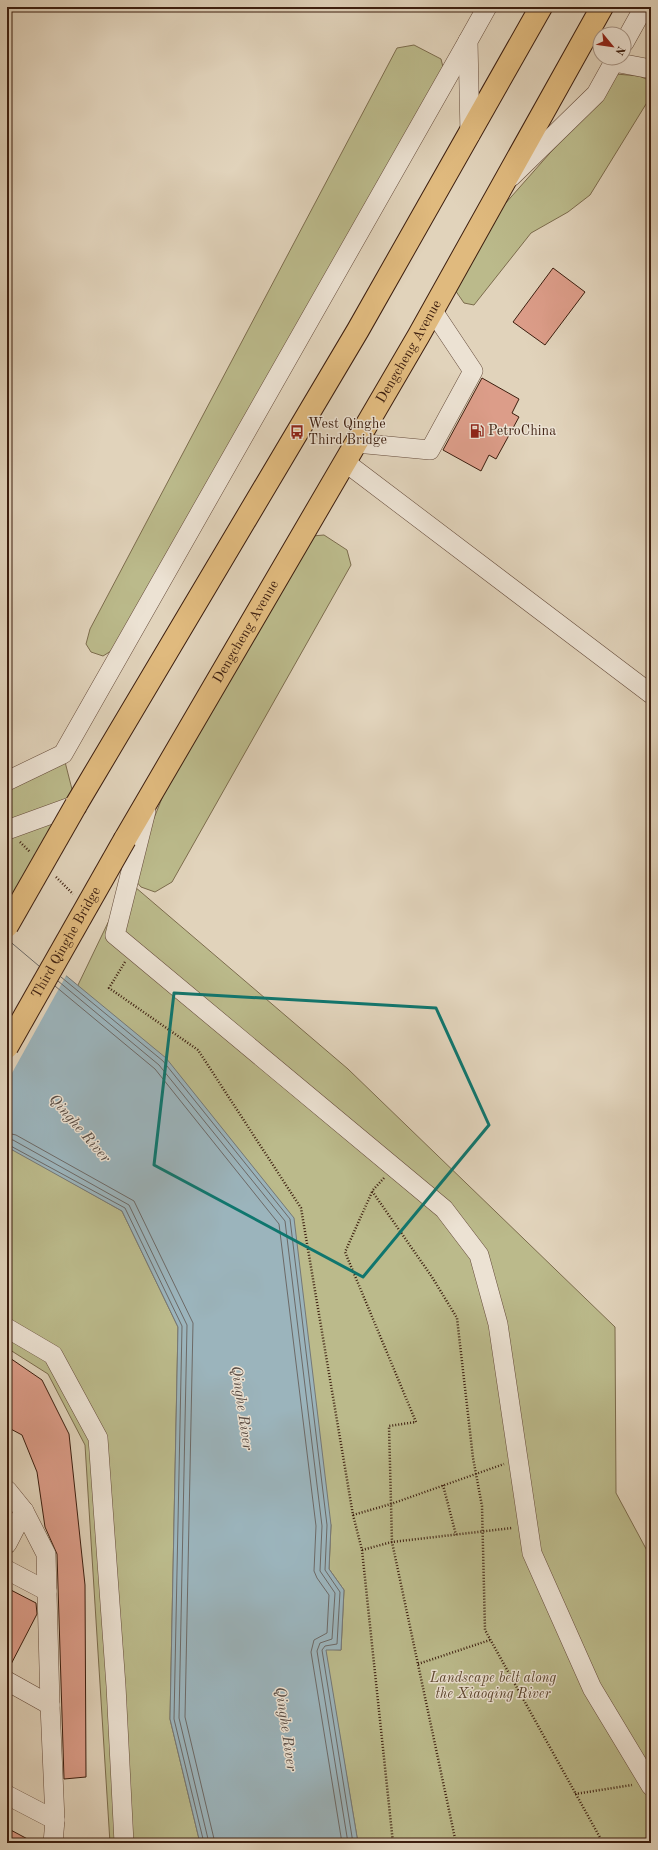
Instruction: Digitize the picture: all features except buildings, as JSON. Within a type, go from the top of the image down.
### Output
[{"type":"highway","points":[[7,926],[76,805],[354,336],[470,135],[541,7]]},
{"type":"highway","name":"Dengcheng Avenue","points":[[125,839],[433,311],[602,7]]},
{"type":"highway","name":"Third Qinghe Bridge","points":[[7,1047],[125,839]]},
{"type":"street","points":[[7,781],[63,754],[487,7]]},
{"type":"street","points":[[632,29],[644,7]]},
{"type":"street","points":[[468,41],[470,135]]},
{"type":"street","points":[[632,64],[651,69]]},
{"type":"street","points":[[502,187],[596,94],[612,66]]},
{"type":"street","points":[[356,443],[430,450],[474,371],[433,311]]},
{"type":"street","points":[[345,462],[651,694]]},
{"type":"street","points":[[149,799],[115,935],[444,1209],[480,1255],[498,1324],[532,1553],[592,1688],[650,1784]]},
{"type":"street","points":[[8,830],[76,805]]},
{"type":"street","points":[[7,1328],[53,1355],[98,1438],[116,1686],[124,1843]]},
{"type":"street","points":[[7,1490],[24,1511],[46,1554],[55,1820],[53,1843]]},
{"type":"street","points":[[7,1544],[24,1511]]},
{"type":"street","points":[[7,1570],[47,1591]]},
{"type":"street","points":[[7,1681],[50,1705]]},
{"type":"street","points":[[7,1795],[55,1820]]},
{"type":"path","points":[[8,830],[31,852]]},
{"type":"path","points":[[53,874],[76,896]]},
{"type":"path","points":[[133,949],[109,988],[198,1050],[301,1208],[353,1514],[362,1550],[394,1843]]},
{"type":"path","points":[[394,1167],[372,1191],[346,1252],[416,1422],[389,1426],[392,1542],[456,1843]]},
{"type":"path","points":[[372,1191],[432,1277],[457,1318],[476,1473],[482,1506],[485,1630],[603,1843]]},
{"type":"path","points":[[353,1514],[391,1504],[518,1459]]},
{"type":"path","points":[[443,1485],[456,1535]]},
{"type":"path","points":[[362,1550],[392,1542],[528,1526]]},
{"type":"path","points":[[418,1664],[490,1640]]},
{"type":"path","points":[[575,1794],[650,1784]]},
{"type":"highlighted area","points":[[174,993],[436,1008],[489,1125],[363,1277],[154,1165]]},
{"type":"green space","points":[[414,45],[441,59],[444,71],[116,648],[103,656],[91,652],[86,644],[90,629],[397,48]]},
{"type":"green space","points":[[616,74],[639,76],[651,81],[651,96],[590,195],[568,212],[531,233],[474,305],[464,303],[455,290],[504,205],[595,102]]},
{"type":"green space","points":[[324,535],[347,550],[351,565],[172,882],[155,892],[141,887],[135,880],[141,851],[166,788],[312,536]]},
{"type":"green space","points":[[63,754],[76,805],[7,926],[7,781]]},
{"type":"green space","name":"Landscape belt along the Xiaoqing River","points":[[128,881],[348,1069],[615,1327],[616,1493],[651,1558],[651,1843],[358,1843],[325,1649],[341,1650],[344,1590],[329,1569],[331,1525],[78,985]]},
{"type":"green space","points":[[7,1146],[122,1211],[178,1327],[170,1719],[200,1843],[110,1843],[85,1445],[48,1374],[7,1348]]},
{"type":"water","name":"Qinghe River","points":[[7,927],[166,1058],[294,1218],[331,1525],[329,1569],[344,1590],[341,1650],[326,1650],[358,1843],[200,1843],[170,1719],[178,1327],[122,1211],[7,1147]]},
{"type":"pier","points":[[7,925],[67,974],[7,1082]]},
{"type":"place","name":"PetroChina","points":[[477,431]]},
{"type":"place","name":"West Qinghe Third Bridge","points":[[297,432]]}]
